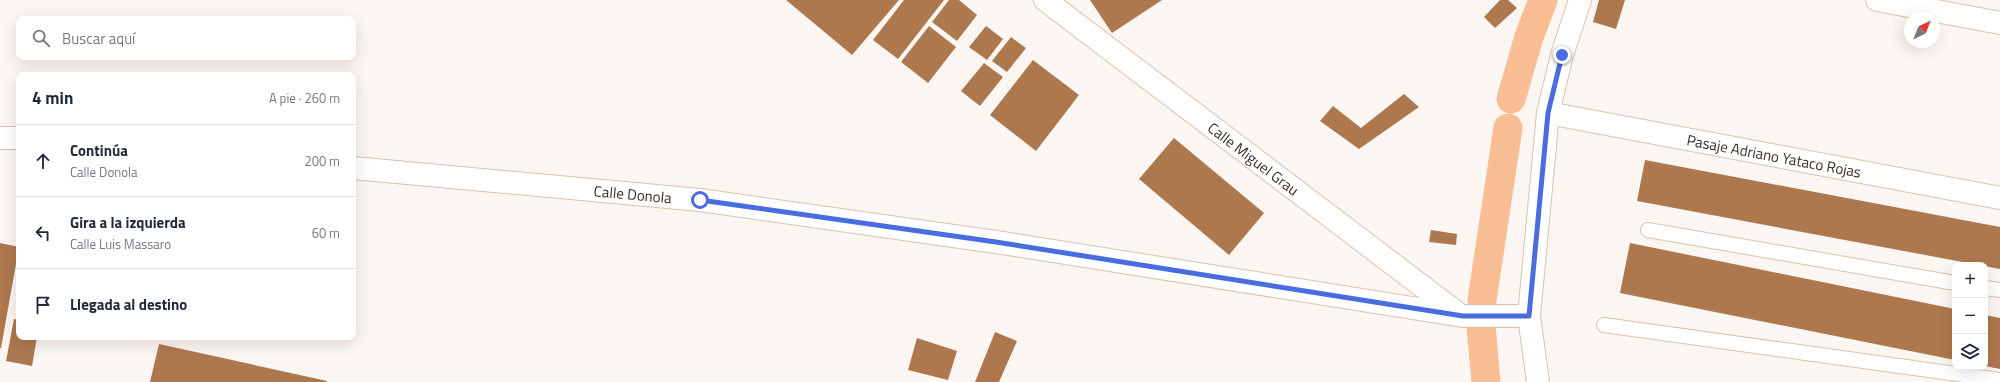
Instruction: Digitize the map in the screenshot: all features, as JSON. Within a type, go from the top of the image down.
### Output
[{"type":"street","name":"Calle Miguel Grau","points":[[1045,0],[1463,316]]},
{"type":"street","points":[[1538,382],[1529,316],[1548,113],[1562,55],[1580,0]]},
{"type":"street","points":[[1877,0],[2000,23]]},
{"type":"street","name":"Pasaje Adriano Yataco Rojas","points":[[1548,113],[2000,198]]},
{"type":"street","points":[[0,138],[16,138]]},
{"type":"street","name":"Calle Donola","points":[[356,168],[700,200],[996,242],[1463,316],[1529,316]]},
{"type":"lane","points":[[1648,230],[1952,282]]},
{"type":"lane","points":[[1988,288],[2000,290]]},
{"type":"lane","points":[[1604,325],[2000,380]]},
{"type":"building","points":[[786,0],[899,0],[852,55]]},
{"type":"building","points":[[904,0],[944,0],[898,59],[873,40]]},
{"type":"building","points":[[949,0],[959,0],[977,15],[957,41],[932,22]]},
{"type":"building","points":[[1090,0],[1162,0],[1112,33]]},
{"type":"building","points":[[1500,0],[1508,0],[1517,8],[1495,28],[1484,17]]},
{"type":"building","points":[[1599,0],[1625,0],[1616,29],[1593,22]]},
{"type":"building","points":[[929,26],[956,47],[928,83],[901,62]]},
{"type":"building","points":[[986,26],[1003,39],[987,60],[969,47]]},
{"type":"building","points":[[1011,37],[1026,48],[1007,72],[992,61]]},
{"type":"building","points":[[1033,60],[1079,95],[1036,151],[990,115]]},
{"type":"building","points":[[984,63],[1003,77],[980,106],[961,91]]},
{"type":"building","points":[[1404,94],[1419,107],[1359,149],[1320,121],[1333,106],[1361,128]]},
{"type":"building","points":[[1174,138],[1264,213],[1229,255],[1139,179]]},
{"type":"building","points":[[1645,160],[2000,227],[2000,269],[1988,267],[1988,262],[1963,262],[1637,201]]},
{"type":"building","points":[[1431,230],[1457,234],[1456,245],[1429,242]]},
{"type":"building","points":[[0,243],[16,246],[16,264],[0,348]]},
{"type":"building","points":[[1630,243],[1952,308],[1952,359],[1620,293]]},
{"type":"building","points":[[1988,316],[2000,318],[2000,369],[1988,367]]},
{"type":"building","points":[[14,319],[16,319],[16,340],[36,340],[32,366],[6,361]]},
{"type":"building","points":[[995,332],[1017,341],[999,382],[975,382]]},
{"type":"building","points":[[917,338],[957,351],[948,380],[908,370]]},
{"type":"building","points":[[159,344],[327,381],[327,382],[150,382]]},
{"type":"waterway","points":[[1511,99],[1529,37],[1543,0]]},
{"type":"waterway","points":[[1482,300],[1508,128]]},
{"type":"waterway","points":[[1481,326],[1486,382]]},
{"type":"route","points":[[700,200],[996,242],[1463,316],[1529,316],[1548,113],[1562,55]]}]
